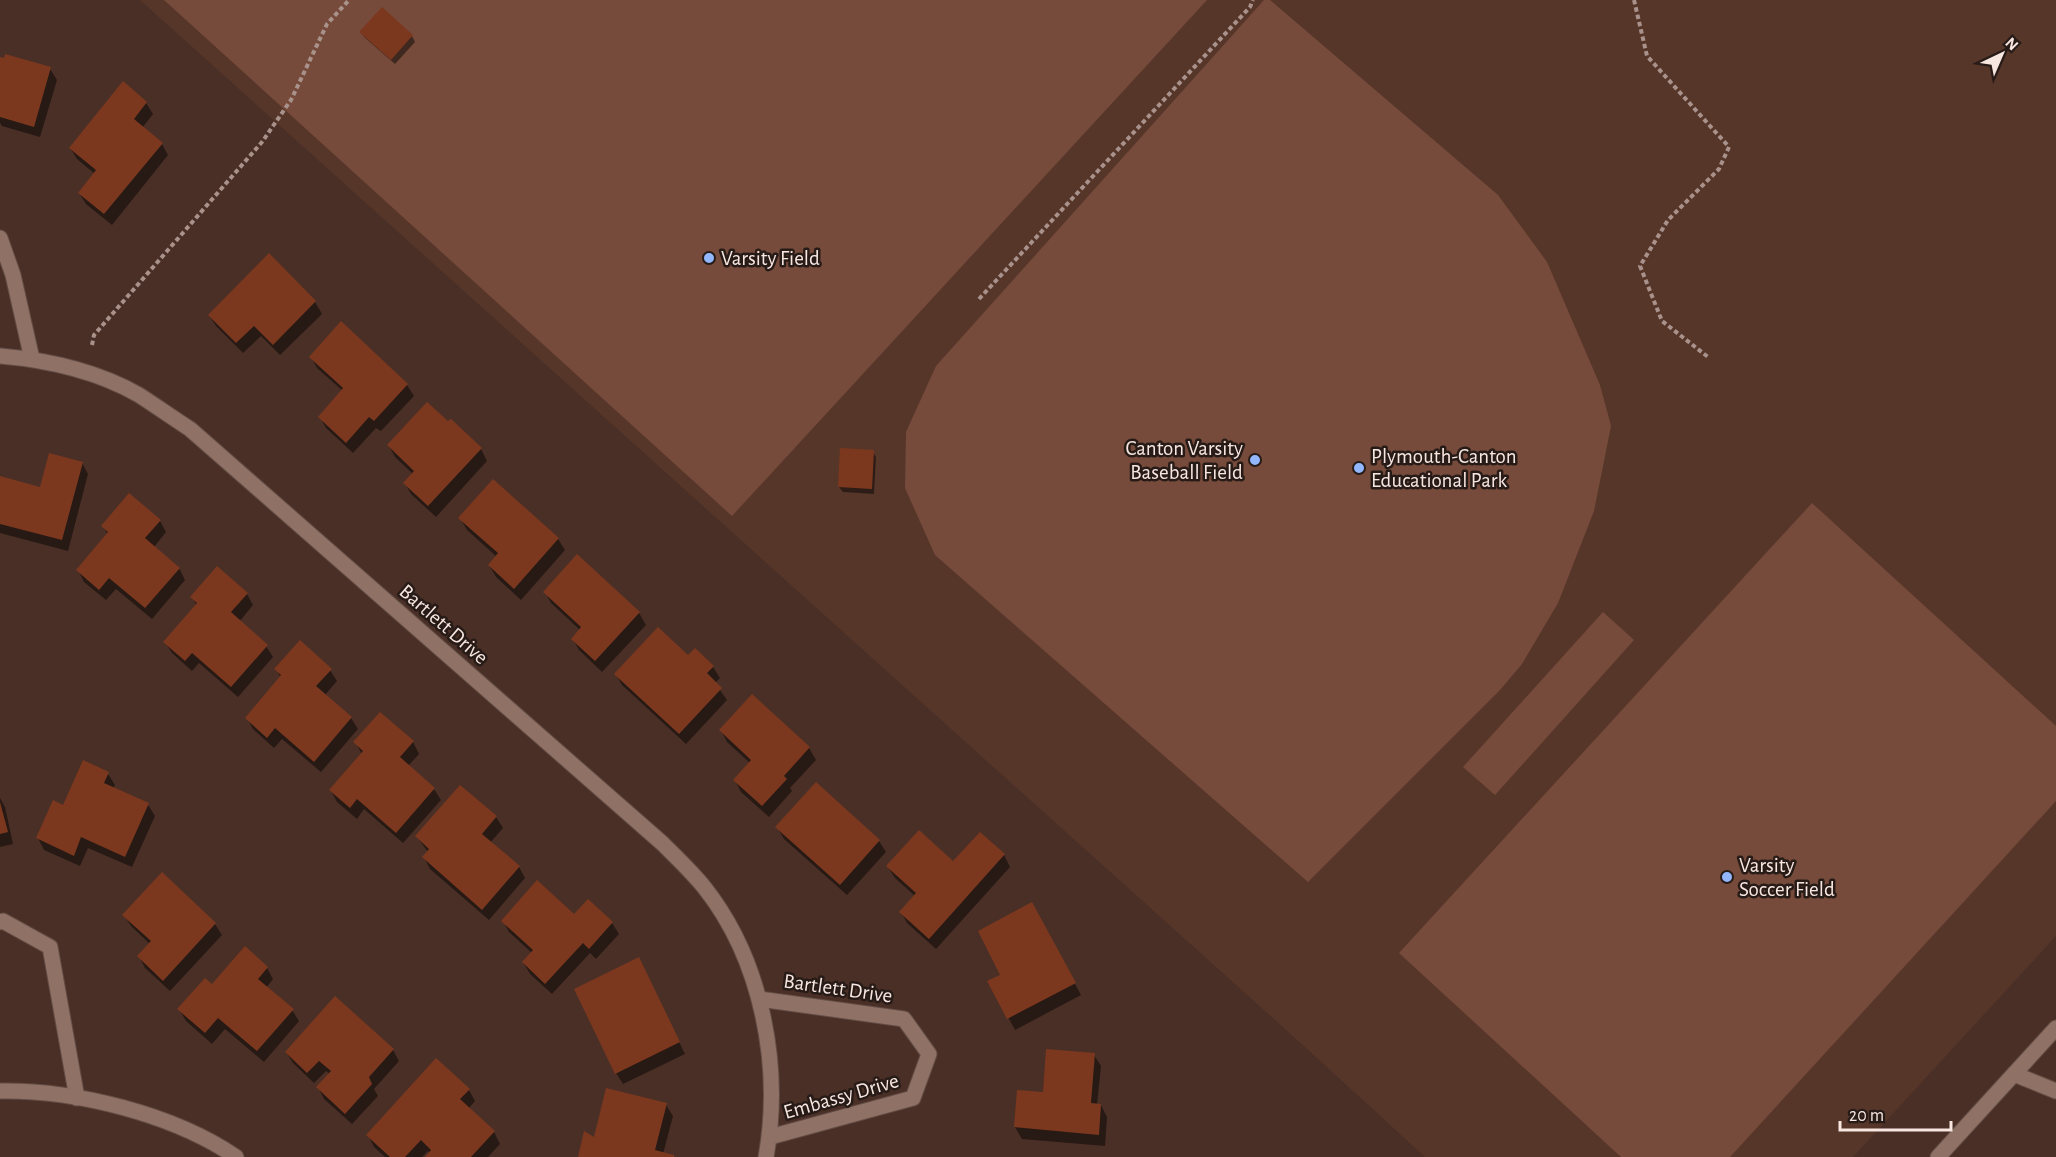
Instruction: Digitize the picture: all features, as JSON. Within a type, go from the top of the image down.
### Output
[{"type":"street","points":[[0,238],[13,275],[32,359]]},
{"type":"street","name":"Bartlett Drive","points":[[0,356],[32,359],[87,373],[138,395],[190,429],[662,843],[703,886],[741,946],[763,1012],[771,1079]]},
{"type":"street","points":[[0,922],[3,921],[50,947],[77,1098]]},
{"type":"street","name":"Bartlett Drive","points":[[759,999],[904,1019],[929,1054]]},
{"type":"street","points":[[1938,1157],[2056,1028]]},
{"type":"street","name":"Embassy Drive","points":[[770,1137],[913,1098],[929,1054]]},
{"type":"street","points":[[2014,1074],[2056,1091]]},
{"type":"street","name":"Embassy Drive","points":[[766,1157],[770,1137],[771,1079]]},
{"type":"street","points":[[0,1090],[77,1098],[144,1114],[184,1129],[236,1157]]},
{"type":"path","points":[[87,373],[94,335],[262,142],[291,100],[327,24],[349,0]]},
{"type":"path","points":[[979,299],[1251,7],[1253,0]]},
{"type":"path","points":[[1634,0],[1647,56],[1729,147],[1719,169],[1668,220],[1640,266],[1662,321],[1708,357]]},
{"type":"shaded area","name":"Plymouth-Canton Educational Park","points":[[140,0],[2056,0],[2056,936],[1853,1157],[1425,1157]]},
{"type":"shaded area","name":"Varsity Field","points":[[164,0],[1207,0],[732,516]]},
{"type":"shaded area","name":"Canton Varsity Baseball Field","points":[[1264,0],[1270,0],[1498,195],[1547,262],[1600,385],[1611,426],[1594,511],[1558,603],[1522,664],[1500,690],[1308,882],[935,555],[905,488],[906,432],[936,366]]},
{"type":"shaded area","name":"Varsity Soccer Field","points":[[1812,503],[2056,726],[2056,801],[1730,1157],[1621,1157],[1399,953]]},
{"type":"shaded area","points":[[1603,612],[1634,640],[1495,795],[1463,767]]},
{"type":"building","points":[[382,7],[413,35],[391,60],[359,32]]},
{"type":"building","points":[[5,54],[51,67],[34,127],[0,117],[0,57],[4,58]]},
{"type":"building","points":[[123,81],[147,102],[134,119],[163,143],[104,214],[78,193],[96,170],[69,148]]},
{"type":"building","points":[[269,253],[316,301],[273,345],[254,326],[236,343],[208,315]]},
{"type":"building","points":[[341,321],[408,384],[374,421],[369,417],[346,443],[318,417],[343,388],[309,357]]},
{"type":"building","points":[[427,402],[448,421],[451,419],[482,448],[428,506],[403,483],[414,471],[387,445]]},
{"type":"building","points":[[840,448],[874,450],[872,489],[838,487]]},
{"type":"building","points":[[49,453],[83,462],[62,540],[0,524],[0,476],[40,487]]},
{"type":"building","points":[[493,479],[559,538],[514,589],[488,565],[498,553],[458,518]]},
{"type":"building","points":[[129,493],[161,520],[145,538],[180,568],[145,608],[109,578],[99,590],[76,570],[108,532],[101,526]]},
{"type":"building","points":[[577,554],[640,612],[595,661],[571,639],[581,627],[543,592]]},
{"type":"building","points":[[217,566],[248,593],[231,612],[268,645],[231,687],[192,653],[185,661],[163,642],[197,603],[190,597]]},
{"type":"building","points":[[658,627],[688,655],[695,648],[714,666],[707,673],[722,688],[679,734],[614,674]]},
{"type":"building","points":[[300,640],[332,669],[316,686],[352,717],[314,762],[275,728],[267,738],[245,718],[281,675],[274,669]]},
{"type":"building","points":[[752,694],[810,747],[784,776],[787,779],[762,806],[733,780],[751,760],[719,730]]},
{"type":"building","points":[[380,712],[414,741],[400,757],[435,788],[396,833],[357,799],[350,808],[329,790],[363,751],[353,742]]},
{"type":"building","points":[[83,760],[109,772],[104,783],[149,803],[125,857],[81,837],[74,856],[36,838],[53,800],[63,805]]},
{"type":"building","points":[[816,782],[880,840],[840,885],[775,827]]},
{"type":"building","points":[[460,785],[497,816],[482,834],[520,866],[482,910],[422,857],[429,849],[415,836]]},
{"type":"building","points":[[0,802],[8,832],[0,834]]},
{"type":"building","points":[[919,830],[953,861],[980,832],[1005,854],[929,939],[899,912],[916,893],[886,866]]},
{"type":"building","points":[[162,872],[216,923],[163,981],[137,956],[151,941],[122,915]]},
{"type":"building","points":[[537,880],[574,914],[588,899],[613,922],[589,949],[583,943],[545,984],[522,962],[533,950],[501,921]]},
{"type":"building","points":[[1032,902],[1076,983],[1007,1019],[987,981],[1000,975],[978,931]]},
{"type":"building","points":[[245,946],[268,967],[258,979],[294,1009],[257,1051],[218,1018],[205,1033],[177,1009],[205,978],[212,984]]},
{"type":"building","points":[[639,957],[680,1042],[615,1074],[574,989]]},
{"type":"building","points":[[335,996],[394,1049],[369,1077],[372,1084],[345,1114],[316,1087],[331,1071],[319,1061],[307,1073],[285,1052]]},
{"type":"building","points":[[1046,1049],[1095,1053],[1091,1103],[1101,1104],[1099,1135],[1014,1127],[1017,1090],[1043,1092]]},
{"type":"building","points":[[436,1058],[470,1089],[460,1099],[495,1131],[471,1157],[425,1157],[431,1150],[421,1140],[405,1157],[390,1157],[366,1135]]},
{"type":"building","points":[[606,1088],[667,1103],[655,1150],[674,1155],[674,1157],[578,1157],[584,1131],[594,1137]]},
{"type":"place","name":"Varsity Field","points":[[709,258]]},
{"type":"place","name":"Canton Varsity Baseball Field","points":[[1255,460]]},
{"type":"place","name":"Plymouth-Canton Educational Park","points":[[1359,468]]},
{"type":"place","name":"Varsity Soccer Field","points":[[1727,877]]}]
